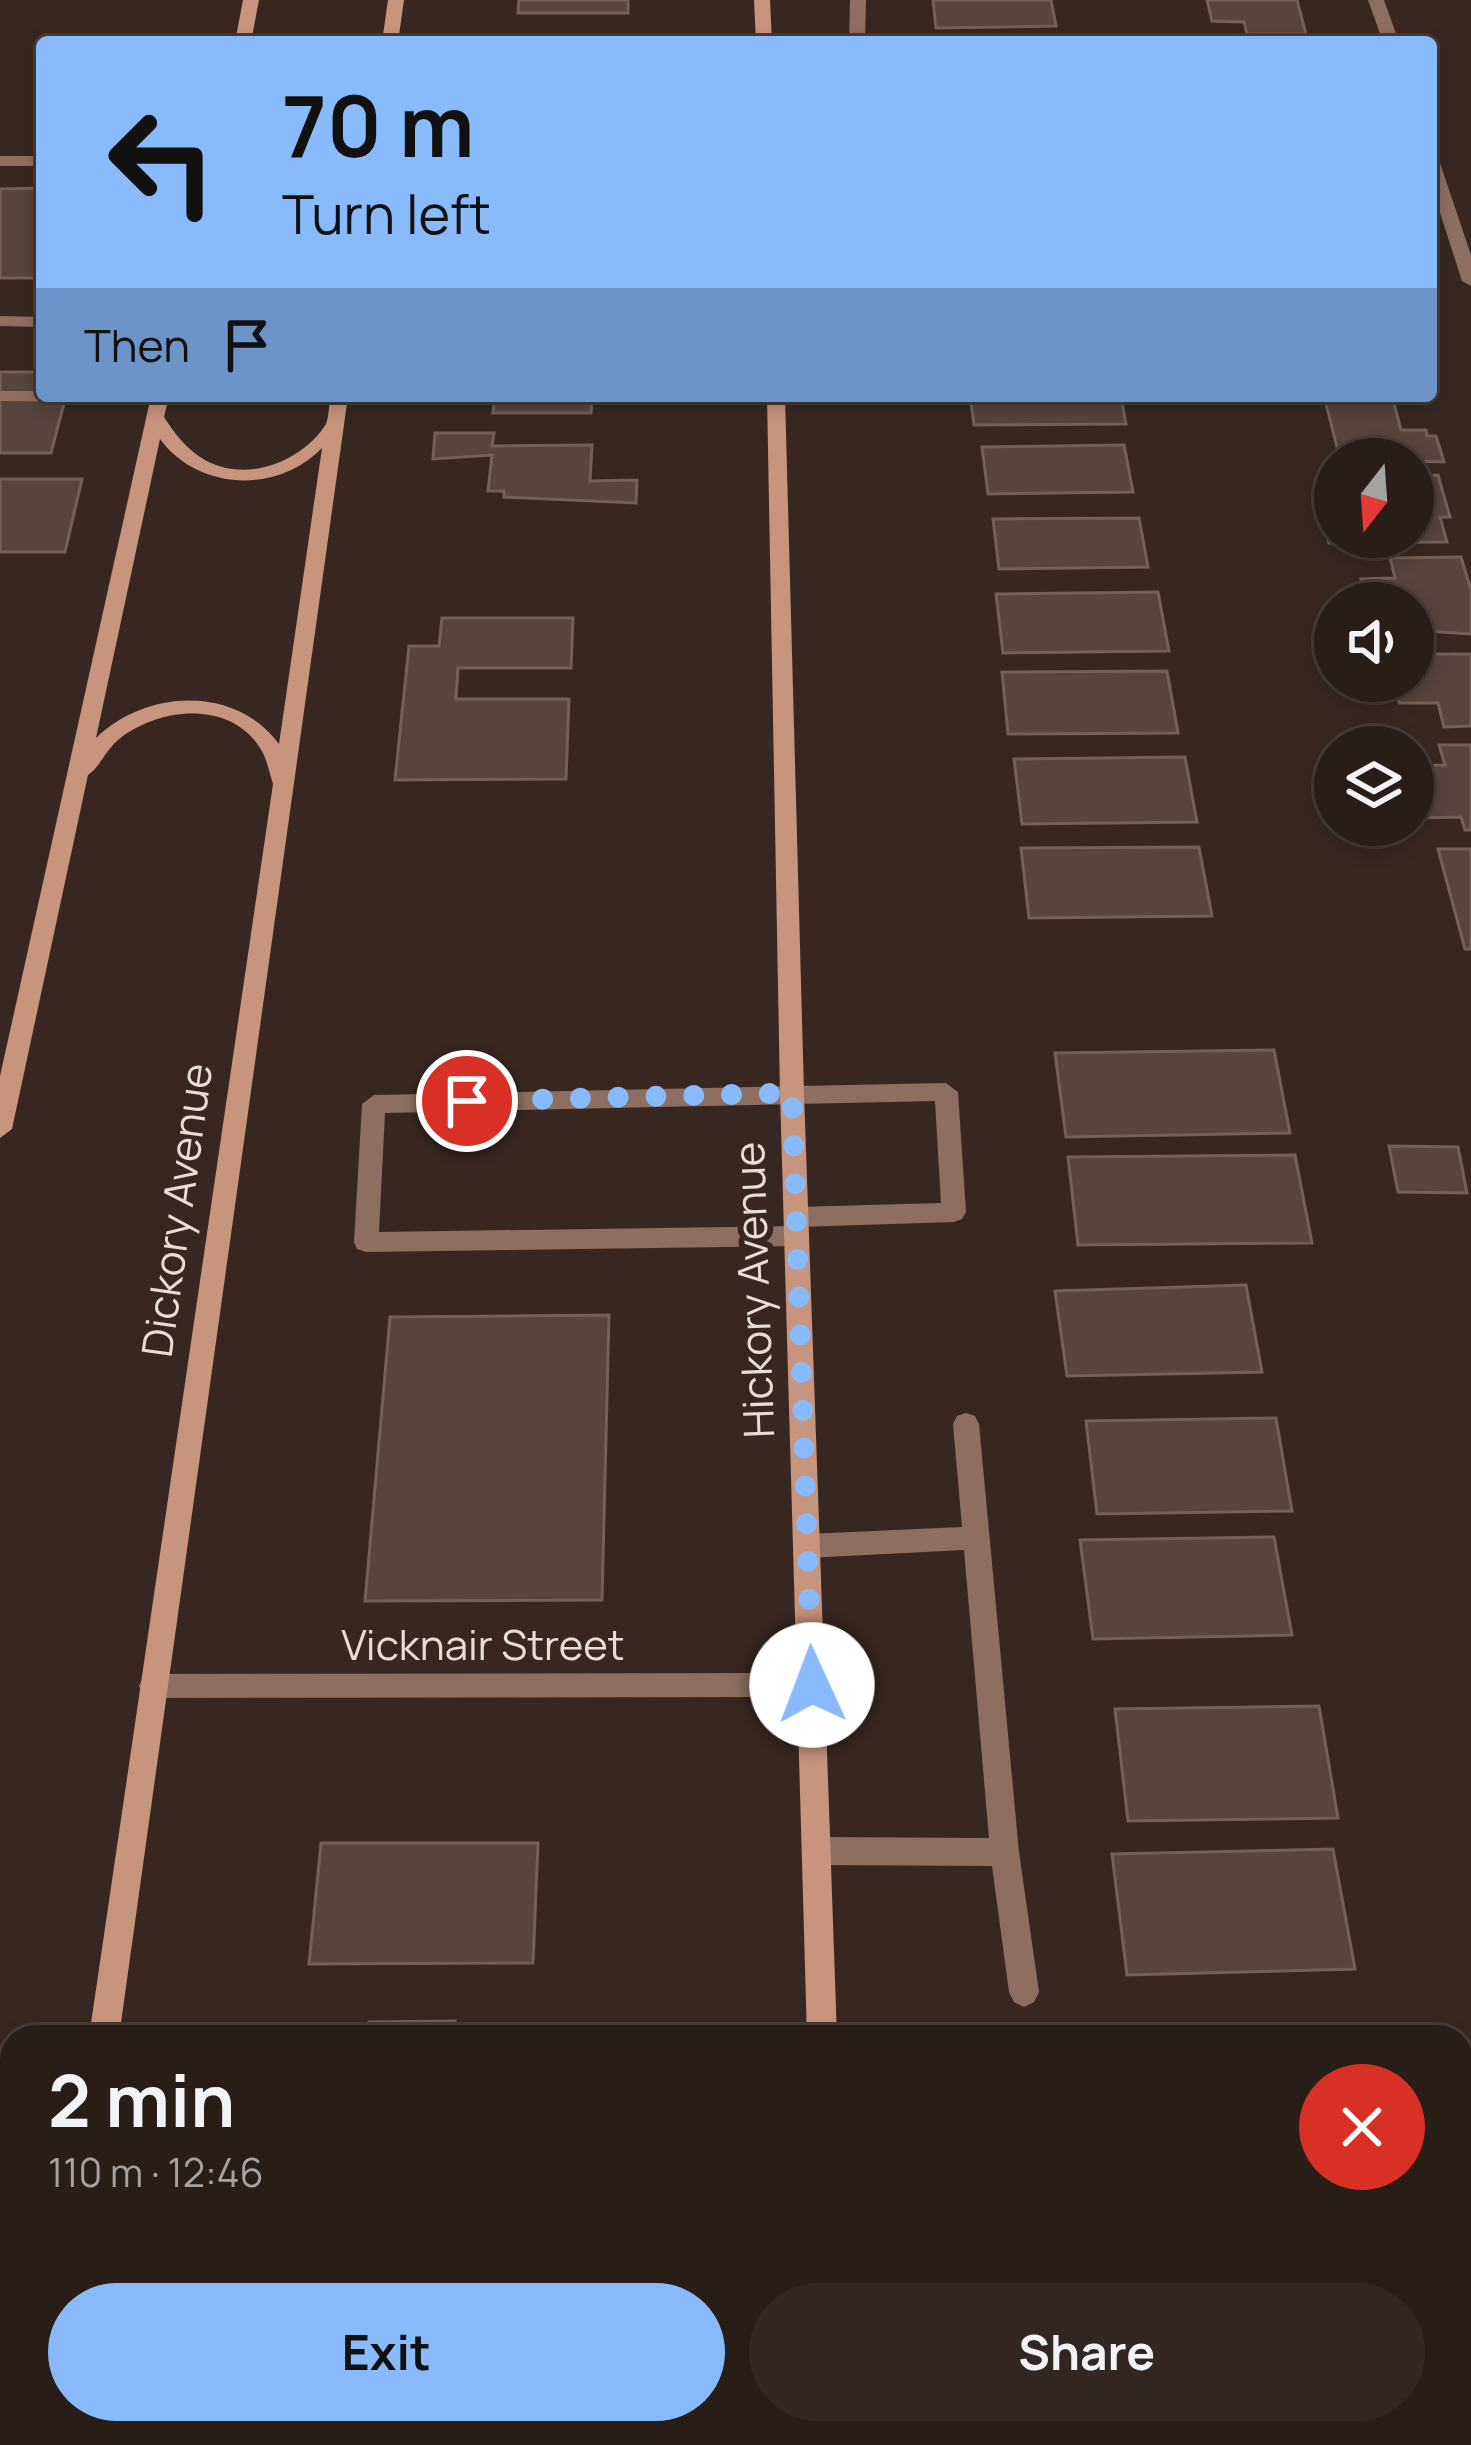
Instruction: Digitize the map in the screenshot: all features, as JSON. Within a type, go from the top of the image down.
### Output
[{"type":"main road","points":[[244,36],[251,0]]},
{"type":"main road","points":[[390,36],[395,0]]},
{"type":"main road","points":[[762,0],[764,36]]},
{"type":"main road","name":"Hickory Avenue","points":[[776,402],[822,2025]]},
{"type":"main road","points":[[158,406],[169,446],[201,468],[245,476],[286,470],[314,453],[338,408]]},
{"type":"main road","points":[[0,1129],[158,406]]},
{"type":"main road","name":"Dickory Avenue","points":[[106,2025],[338,408]]},
{"type":"main road","points":[[77,780],[106,739],[143,715],[190,705],[236,716],[268,743],[283,783]]},
{"type":"street","points":[[857,36],[858,0]]},
{"type":"street","points":[[1376,0],[1389,36]]},
{"type":"street","points":[[0,160],[36,160]]},
{"type":"street","points":[[1437,178],[1471,281]]},
{"type":"street","points":[[0,321],[36,322]]},
{"type":"street","points":[[0,396],[36,396]]},
{"type":"street","points":[[946,1092],[955,1212],[796,1227],[367,1242],[374,1104],[946,1092]]},
{"type":"street","points":[[966,1424],[1005,1852],[1024,1992]]},
{"type":"street","points":[[807,1546],[976,1538]]},
{"type":"street","name":"Vicknair Street","points":[[153,1686],[812,1685]]},
{"type":"street","points":[[817,1851],[1005,1852]]},
{"type":"building","points":[[519,0],[628,0],[628,13],[518,13]]},
{"type":"building","points":[[933,0],[1051,0],[1056,26],[936,28]]},
{"type":"building","points":[[1207,0],[1297,0],[1306,34],[1247,34],[1244,22],[1212,21]]},
{"type":"building","points":[[36,188],[36,278],[0,278],[0,189]]},
{"type":"building","points":[[0,372],[36,372],[36,402],[64,402],[51,453],[0,453]]},
{"type":"building","points":[[494,402],[592,402],[591,413],[493,413]]},
{"type":"building","points":[[971,402],[1122,402],[1126,424],[974,425]]},
{"type":"building","points":[[1326,402],[1394,402],[1401,430],[1426,430],[1427,436],[1436,436],[1444,462],[1434,462],[1434,438],[1335,438]]},
{"type":"building","points":[[435,433],[494,433],[492,446],[592,445],[590,481],[637,480],[636,503],[504,497],[504,491],[488,491],[492,455],[433,459]]},
{"type":"building","points":[[1124,445],[1133,492],[988,494],[982,447]]},
{"type":"building","points":[[1434,475],[1438,475],[1450,517],[1440,517],[1447,542],[1434,542]]},
{"type":"building","points":[[0,479],[82,479],[65,552],[0,552]]},
{"type":"building","points":[[1139,518],[1148,567],[999,569],[993,519]]},
{"type":"building","points":[[1461,557],[1471,590],[1471,634],[1434,631],[1434,582],[1362,582],[1395,578],[1390,558]]},
{"type":"building","points":[[1158,592],[1169,651],[1003,653],[996,594]]},
{"type":"building","points":[[442,618],[573,618],[571,668],[458,668],[456,699],[569,699],[566,779],[395,780],[409,646],[439,646]]},
{"type":"building","points":[[1434,654],[1471,654],[1471,726],[1444,727],[1438,703],[1399,703],[1434,702]]},
{"type":"building","points":[[1167,671],[1178,733],[1008,734],[1002,672]]},
{"type":"building","points":[[1439,745],[1471,745],[1471,830],[1465,830],[1461,817],[1434,818],[1434,765],[1445,765]]},
{"type":"building","points":[[1185,757],[1197,822],[1022,824],[1014,759]]},
{"type":"building","points":[[1199,847],[1212,916],[1029,918],[1021,848]]},
{"type":"building","points":[[1438,849],[1471,849],[1471,949],[1465,949]]},
{"type":"building","points":[[1274,1050],[1290,1133],[1066,1137],[1055,1053]]},
{"type":"building","points":[[1389,1146],[1458,1147],[1467,1193],[1398,1192]]},
{"type":"building","points":[[1295,1155],[1312,1243],[1078,1245],[1068,1157]]},
{"type":"building","points":[[1246,1285],[1262,1372],[1067,1376],[1055,1291]]},
{"type":"building","points":[[609,1315],[602,1600],[365,1601],[390,1317]]},
{"type":"building","points":[[1276,1418],[1292,1511],[1097,1514],[1086,1421]]},
{"type":"building","points":[[1274,1537],[1292,1635],[1093,1639],[1080,1540]]},
{"type":"building","points":[[1319,1706],[1338,1818],[1128,1821],[1115,1709]]},
{"type":"building","points":[[321,1843],[538,1843],[533,1963],[309,1964]]},
{"type":"building","points":[[1333,1849],[1355,1969],[1127,1975],[1112,1854]]},
{"type":"building","points":[[455,2021],[455,2025],[369,2025],[369,2022]]},
{"type":"route","points":[[467,1101],[792,1093],[812,1685]]}]
